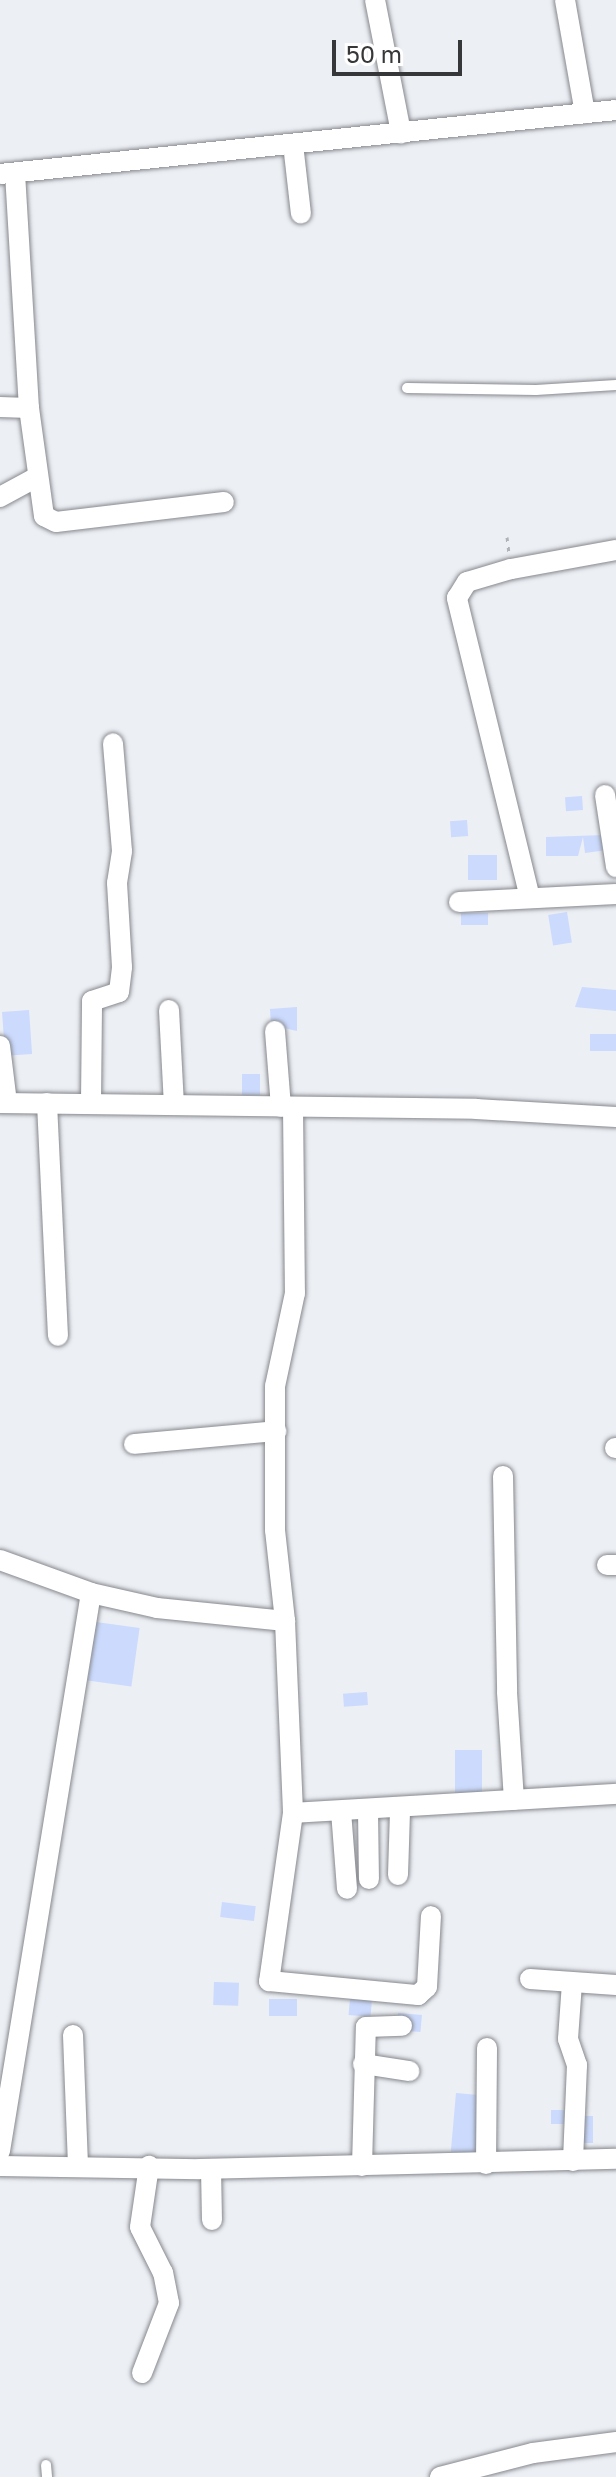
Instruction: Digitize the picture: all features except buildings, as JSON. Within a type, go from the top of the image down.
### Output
[{"type":"street","points":[[375,0],[401,133]]},
{"type":"street","points":[[565,0],[585,113]]},
{"type":"street","points":[[224,502],[56,522],[44,516],[29,408],[8,174],[616,110]]},
{"type":"street","points":[[293,144],[301,214]]},
{"type":"street","points":[[0,407],[29,408]]},
{"type":"street","points":[[0,497],[37,477]]},
{"type":"street","points":[[530,898],[457,598],[467,582],[511,569],[616,550]]},
{"type":"street","points":[[91,1102],[92,1001],[119,992],[122,967],[117,883],[122,851],[113,743]]},
{"type":"street","points":[[605,795],[616,867]]},
{"type":"street","points":[[459,902],[616,894]]},
{"type":"street","points":[[169,1010],[174,1104]]},
{"type":"street","points":[[275,1031],[287,1107],[295,1293],[275,1386],[275,1530],[285,1621],[293,1813],[269,1981],[418,1995],[427,1987],[431,1916]]},
{"type":"street","points":[[0,1046],[3,1103],[91,1102],[616,1117]]},
{"type":"street","points":[[47,1103],[58,1336]]},
{"type":"street","points":[[134,1444],[276,1431]]},
{"type":"street","points":[[503,1476],[507,1692],[514,1800]]},
{"type":"street","points":[[0,1560],[91,1593],[157,1608],[285,1621]]},
{"type":"street","points":[[0,2151],[91,1593]]},
{"type":"street","points":[[293,1813],[400,1810],[616,1794]]},
{"type":"street","points":[[368,1810],[369,1879]]},
{"type":"street","points":[[398,1875],[400,1810]]},
{"type":"street","points":[[341,1811],[347,1889]]},
{"type":"street","points":[[530,1979],[616,1985]]},
{"type":"street","points":[[572,1983],[568,2039],[577,2065],[573,2161]]},
{"type":"street","points":[[362,2166],[366,2027],[402,2026]]},
{"type":"street","points":[[73,2035],[78,2165]]},
{"type":"street","points":[[486,2164],[487,2048]]},
{"type":"street","points":[[363,2064],[409,2071]]},
{"type":"street","points":[[0,2166],[211,2169],[616,2159]]},
{"type":"street","points":[[142,2373],[169,2303],[163,2273],[140,2227],[149,2166]]},
{"type":"street","points":[[211,2169],[212,2220]]},
{"type":"street","points":[[440,2477],[533,2453],[616,2442]]},
{"type":"lane","points":[[407,388],[536,390],[616,385]]},
{"type":"lane","points":[[46,2465],[47,2477]]}]
